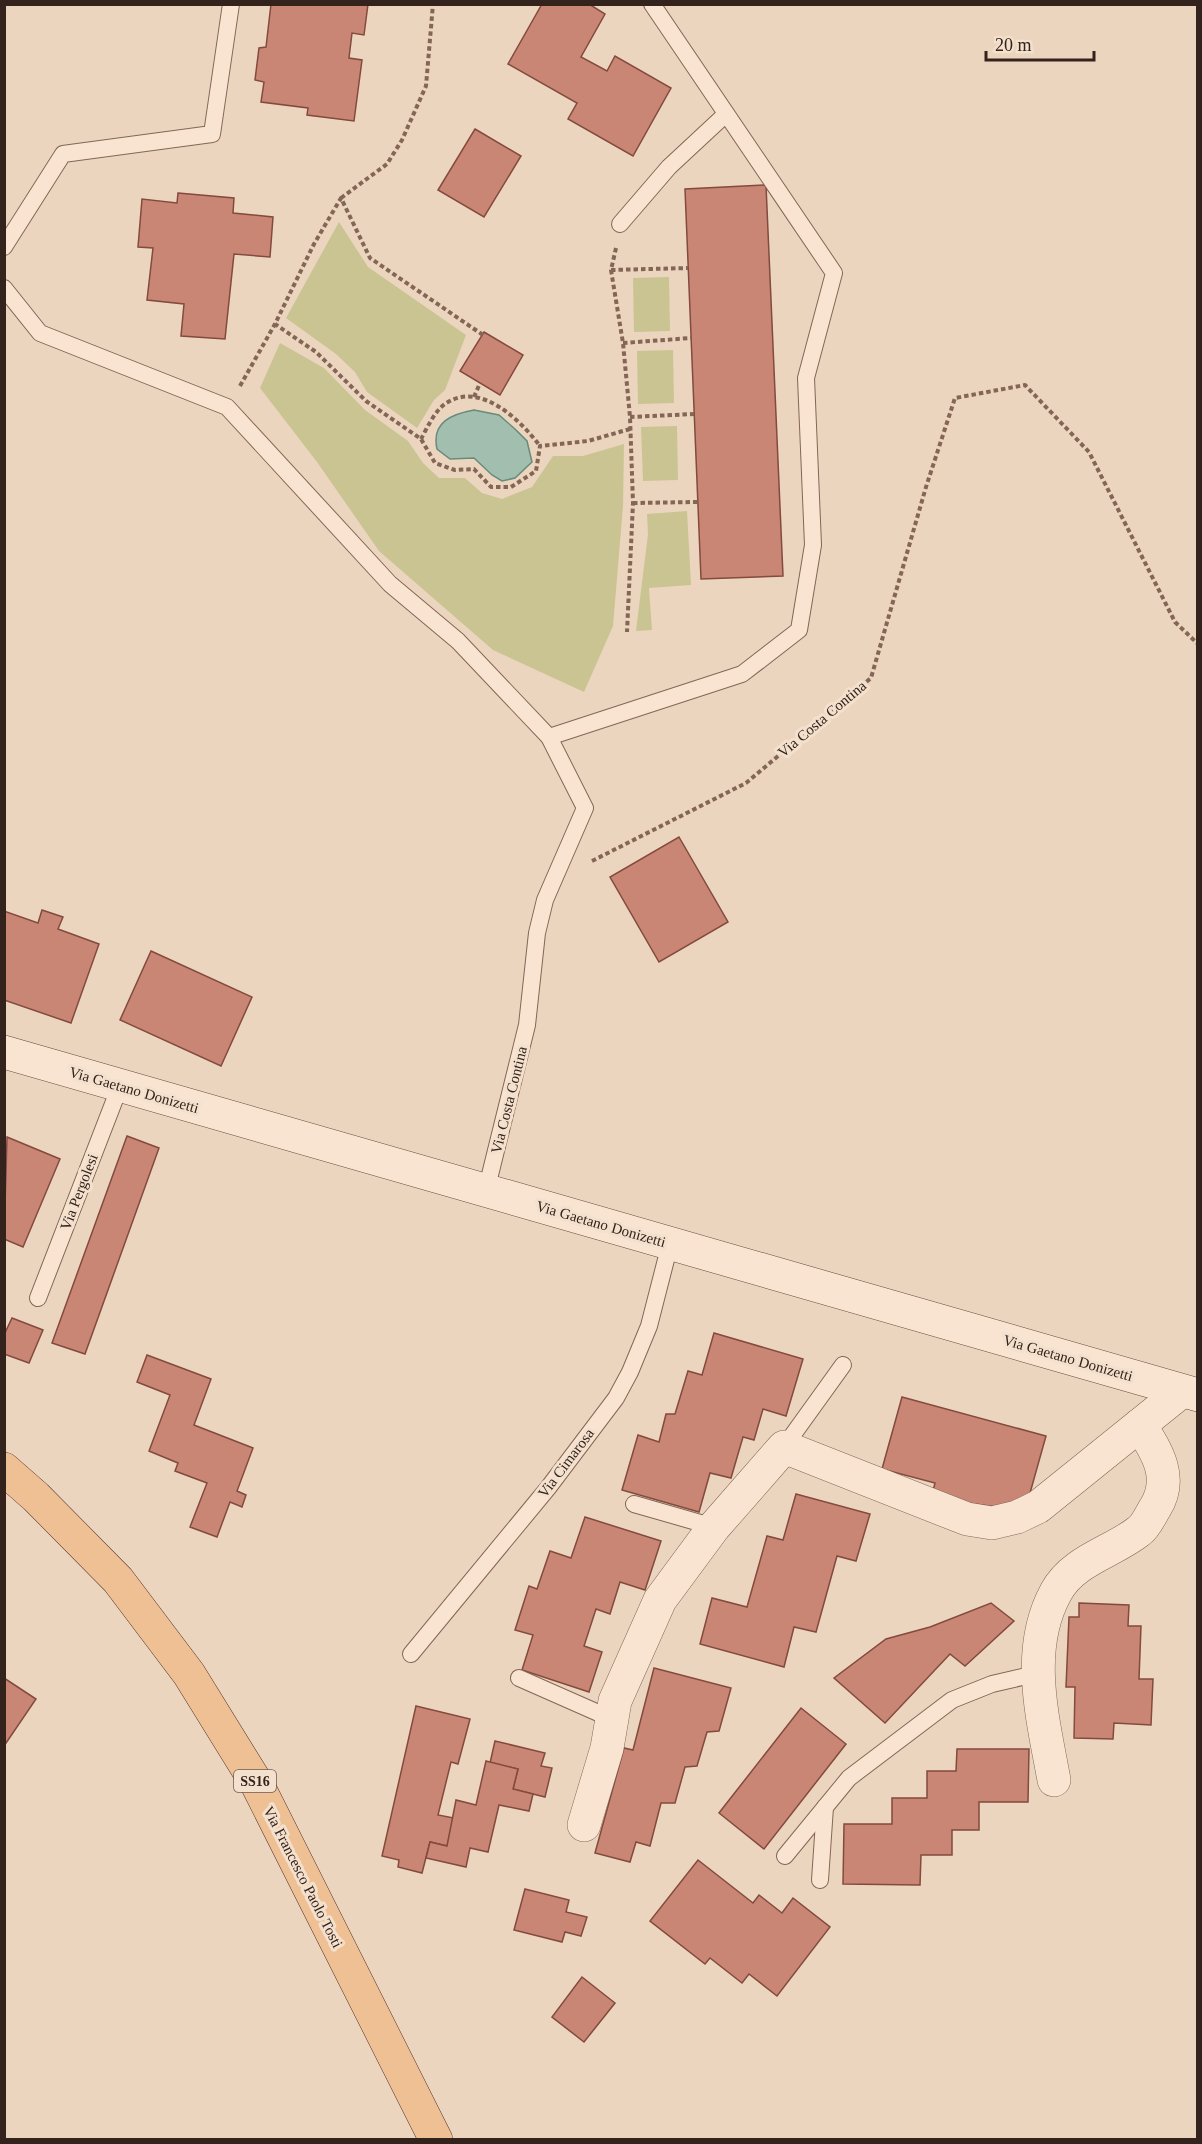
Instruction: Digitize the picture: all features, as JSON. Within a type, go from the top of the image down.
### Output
[{"type":"main road","name":"Via Francesco Paolo Tosti","points":[[4,1469],[36,1497],[118,1580],[189,1674],[257,1784],[436,2139]]},
{"type":"street","name":"Via Gaetano Donizetti","points":[[4,1052],[1190,1393]]},
{"type":"street","points":[[584,1825],[607,1748],[615,1701],[632,1658],[660,1600],[714,1527],[784,1447],[967,1520],[992,1523],[1017,1517],[1038,1507],[1140,1425],[1190,1393]]},
{"type":"street","points":[[1054,1780],[1039,1695],[1044,1618],[1056,1591],[1066,1577],[1091,1559],[1142,1529],[1160,1500],[1165,1480],[1158,1455],[1140,1425]]},
{"type":"lane","points":[[4,247],[63,154],[212,134],[231,4]]},
{"type":"lane","points":[[549,737],[742,674],[800,630],[813,545],[806,378],[834,273],[652,4]]},
{"type":"lane","points":[[620,224],[669,167],[726,114]]},
{"type":"lane","points":[[4,288],[40,333],[227,407],[390,584],[458,641],[549,737],[585,808],[552,882]]},
{"type":"lane","name":"Via Costa Contina","points":[[486,1191],[527,1025],[537,933],[552,882]]},
{"type":"lane","name":"Via Pergolesi","points":[[38,1298],[120,1086]]},
{"type":"lane","name":"Via Cimarosa","points":[[411,1654],[548,1488],[616,1398],[630,1372],[648,1326],[670,1244]]},
{"type":"lane","points":[[784,1447],[843,1365]]},
{"type":"lane","points":[[634,1504],[714,1527]]},
{"type":"lane","points":[[785,1856],[849,1778],[873,1757],[952,1700],[992,1684],[1039,1673]]},
{"type":"lane","points":[[519,1678],[612,1719]]},
{"type":"lane","points":[[820,1880],[825,1808]]},
{"type":"path","points":[[227,407],[275,324],[314,244],[341,198],[387,164],[402,140],[426,86],[433,4]]},
{"type":"path","points":[[341,198],[370,258],[483,335]]},
{"type":"path","points":[[620,224],[611,270],[623,343],[630,417],[633,503],[627,632]]},
{"type":"path","points":[[611,270],[688,268]]},
{"type":"path","points":[[275,324],[316,352],[366,401],[421,439],[435,463],[455,470],[474,469],[491,487],[511,487],[536,471],[540,446],[525,426],[502,408],[470,395],[447,402],[421,439]]},
{"type":"path","points":[[623,343],[691,338]]},
{"type":"path","points":[[474,397],[480,383]]},
{"type":"path","name":"Via Costa Contina","points":[[552,882],[746,783],[871,678],[926,486],[955,398],[1025,385],[1089,452],[1175,622],[1197,644]]},
{"type":"path","points":[[630,417],[694,414]]},
{"type":"path","points":[[540,446],[588,441],[630,429]]},
{"type":"path","points":[[633,503],[698,502]]},
{"type":"shaded area","points":[[339,222],[368,267],[466,335],[445,390],[434,400],[417,428],[367,392],[355,372],[336,354],[286,318]]},
{"type":"shaded area","points":[[669,277],[670,331],[634,332],[633,278]]},
{"type":"shaded area","points":[[280,343],[324,368],[365,410],[408,441],[423,463],[439,478],[465,478],[482,493],[502,499],[532,487],[553,456],[583,456],[624,444],[623,506],[613,626],[584,692],[493,650],[379,551],[317,462],[260,388]]},
{"type":"shaded area","points":[[673,350],[674,403],[638,404],[637,351]]},
{"type":"shaded area","points":[[474,410],[499,415],[527,441],[532,462],[515,478],[502,481],[474,458],[450,459],[437,449],[437,432],[440,426],[451,417]]},
{"type":"shaded area","points":[[677,426],[678,480],[643,481],[641,427]]},
{"type":"shaded area","points":[[687,511],[691,585],[649,588],[652,630],[636,631],[648,534],[647,514]]},
{"type":"building","points":[[271,4],[368,4],[364,35],[352,33],[349,58],[362,60],[354,121],[307,115],[308,108],[261,102],[264,82],[255,80],[259,48],[266,47]]},
{"type":"building","points":[[542,4],[589,4],[605,14],[581,57],[607,71],[615,56],[671,88],[633,156],[568,119],[577,103],[508,64]]},
{"type":"building","points":[[475,129],[521,156],[484,217],[438,190]]},
{"type":"building","points":[[766,185],[783,576],[701,579],[685,189]]},
{"type":"building","points":[[178,193],[234,198],[233,213],[273,217],[270,257],[234,254],[225,339],[181,336],[184,304],[147,300],[153,248],[138,247],[142,199],[177,203]]},
{"type":"building","points":[[484,332],[523,355],[500,395],[460,371]]},
{"type":"building","points":[[679,837],[728,922],[659,962],[610,877]]},
{"type":"building","points":[[42,910],[63,917],[58,929],[99,944],[71,1023],[4,1000],[4,911],[38,923]]},
{"type":"building","points":[[151,951],[252,997],[221,1066],[120,1020]]},
{"type":"building","points":[[127,1136],[159,1148],[85,1354],[52,1343]]},
{"type":"building","points":[[7,1137],[60,1159],[23,1247],[4,1239]]},
{"type":"building","points":[[12,1318],[43,1330],[29,1363],[4,1354],[4,1335]]},
{"type":"building","points":[[714,1333],[803,1359],[786,1416],[763,1409],[754,1440],[743,1437],[731,1478],[710,1473],[699,1512],[622,1490],[638,1435],[659,1442],[666,1414],[675,1414],[688,1371],[702,1375]]},
{"type":"building","points":[[147,1355],[211,1379],[194,1425],[253,1448],[237,1491],[246,1495],[242,1507],[230,1502],[217,1537],[190,1527],[207,1483],[175,1471],[178,1463],[149,1451],[170,1395],[137,1382]]},
{"type":"building","points":[[902,1397],[1046,1436],[1025,1511],[931,1498],[935,1483],[882,1469]]},
{"type":"building","points":[[796,1494],[870,1514],[856,1561],[837,1556],[816,1632],[794,1627],[784,1667],[700,1644],[712,1598],[747,1607],[767,1536],[783,1540]]},
{"type":"building","points":[[585,1517],[661,1541],[645,1590],[620,1582],[610,1614],[596,1609],[584,1646],[602,1652],[589,1692],[522,1670],[533,1635],[515,1630],[529,1586],[537,1589],[550,1551],[571,1558]]},
{"type":"building","points":[[991,1603],[1014,1621],[965,1666],[950,1654],[885,1723],[834,1678],[886,1639],[930,1627]]},
{"type":"building","points":[[1079,1603],[1129,1605],[1128,1626],[1141,1626],[1139,1679],[1153,1679],[1151,1725],[1114,1723],[1113,1739],[1074,1738],[1075,1687],[1066,1687],[1069,1617],[1079,1617]]},
{"type":"building","points":[[654,1668],[731,1688],[719,1731],[707,1732],[697,1766],[685,1767],[675,1803],[661,1803],[650,1846],[636,1842],[630,1862],[595,1853],[624,1748],[633,1750]]},
{"type":"building","points":[[4,1678],[36,1699],[4,1746]]},
{"type":"building","points":[[416,1706],[470,1719],[458,1764],[451,1762],[438,1815],[454,1818],[447,1846],[430,1842],[422,1873],[398,1867],[399,1860],[382,1856]]},
{"type":"building","points":[[801,1708],[846,1744],[764,1849],[719,1813]]},
{"type":"building","points":[[495,1741],[545,1753],[541,1766],[552,1768],[545,1797],[513,1789],[518,1769],[490,1763]]},
{"type":"building","points":[[957,1749],[1029,1749],[1028,1802],[979,1802],[979,1830],[952,1830],[952,1855],[921,1855],[920,1885],[843,1884],[844,1824],[892,1824],[892,1798],[927,1798],[927,1771],[956,1771]]},
{"type":"building","points":[[486,1761],[518,1769],[513,1789],[533,1794],[529,1811],[499,1805],[488,1852],[470,1848],[466,1867],[426,1858],[430,1842],[447,1846],[456,1800],[476,1805]]},
{"type":"building","points":[[698,1860],[753,1903],[759,1895],[782,1913],[793,1898],[830,1927],[777,1996],[749,1974],[742,1983],[710,1958],[705,1964],[650,1921]]},
{"type":"building","points":[[525,1889],[569,1900],[566,1912],[587,1917],[581,1936],[565,1932],[562,1942],[514,1930]]},
{"type":"building","points":[[582,1977],[615,2003],[584,2042],[552,2017]]}]
